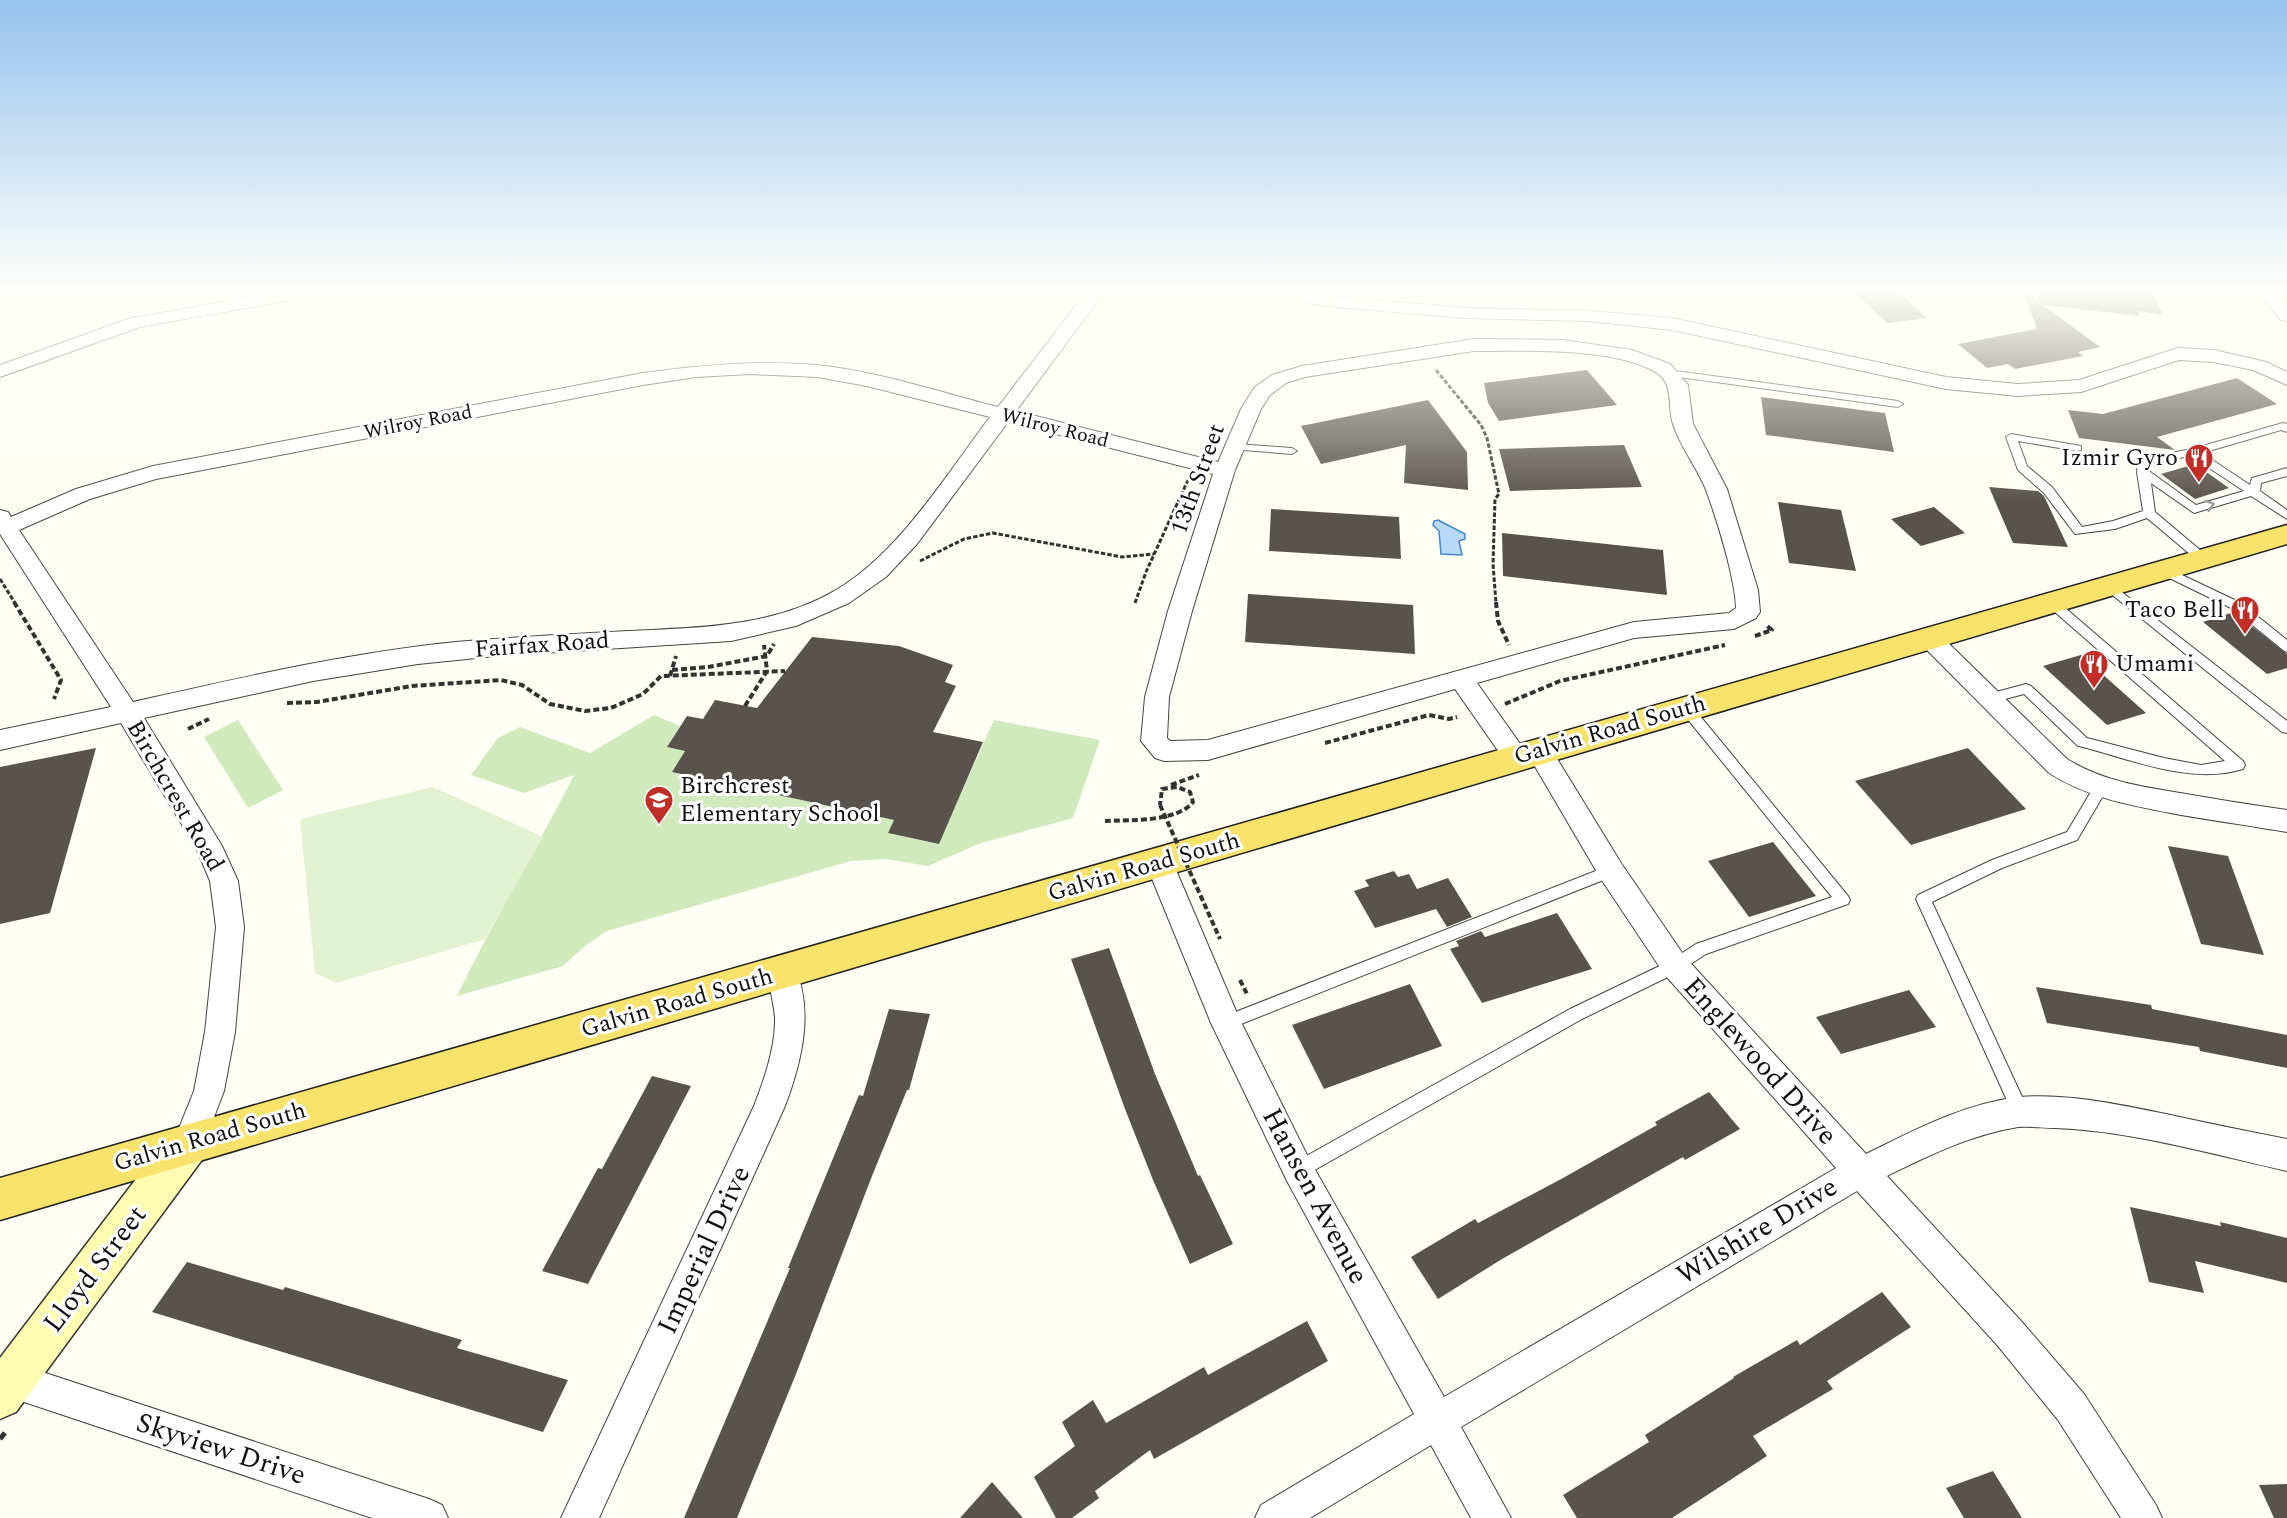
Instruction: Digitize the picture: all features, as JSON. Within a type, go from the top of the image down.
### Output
[{"type":"main road","name":"Galvin Road South","points":[[0,1199],[1160,864],[1528,754],[2287,534]]},
{"type":"street","points":[[0,371],[29,361]]},
{"type":"street","name":"Fairfax Road","points":[[0,740],[128,714],[273,678],[417,655],[485,648],[694,636],[760,628],[826,605],[873,576],[909,539],[1044,361]]},
{"type":"street","name":"13th Street","points":[[1367,361],[1318,369],[1280,379],[1262,391],[1251,409],[1225,471],[1180,611],[1156,698],[1154,741],[1164,751],[1208,750],[1634,630],[1734,621],[1748,612],[1746,590],[1716,489],[1683,424],[1678,385],[1663,368],[1645,361]]},
{"type":"street","points":[[1843,361],[1946,383],[2018,390],[2081,386],[2157,361]]},
{"type":"street","points":[[2236,361],[2259,366],[2287,379]]},
{"type":"street","name":"Wilroy Road","points":[[3,522],[153,473],[643,379],[696,371],[750,368],[817,371],[867,380],[1225,471]]},
{"type":"street","name":"Birchcrest Road","points":[[3,522],[128,714],[209,846],[224,881],[228,903],[228,952],[220,1032],[209,1091],[189,1143]]},
{"type":"street","points":[[1930,639],[2058,766],[2078,780],[2100,789],[2287,822]]},
{"type":"street","name":"Englewood Drive","points":[[1461,679],[1528,754],[1675,966],[2010,1334],[2071,1407],[2144,1518]]},
{"type":"street","name":"Hansen Avenue","points":[[1160,864],[1226,1023],[1298,1170],[1492,1518]]},
{"type":"street","name":"Imperial Drive","points":[[580,1518],[777,1089],[786,1055],[790,1023],[783,972]]},
{"type":"street","name":"Wilshire Drive","points":[[1274,1518],[1860,1171],[1947,1131],[1980,1120],[2021,1112],[2079,1114],[2130,1122],[2287,1155]]},
{"type":"street","name":"Lloyd Street","points":[[6,1388],[189,1143]]},
{"type":"street","name":"Skyview Drive","points":[[6,1388],[429,1518]]},
{"type":"lane","points":[[1668,373],[1898,404]]},
{"type":"lane","points":[[2202,558],[2149,513],[2142,462],[2193,452],[2283,426],[2287,429]]},
{"type":"lane","points":[[2077,448],[2011,437],[2022,468],[2048,490],[2079,531],[2115,525],[2149,513]]},
{"type":"lane","points":[[1235,447],[1292,451]]},
{"type":"lane","points":[[2193,452],[2287,515]]},
{"type":"lane","points":[[2143,472],[2194,509],[2254,492]]},
{"type":"lane","points":[[2254,492],[2256,481],[2287,472]]},
{"type":"lane","points":[[2163,570],[2237,606],[2287,647]]},
{"type":"lane","points":[[2109,586],[2287,728]]},
{"type":"lane","points":[[1990,698],[2026,689],[2083,742],[2101,748],[2201,770],[2238,765],[2052,603]]},
{"type":"lane","points":[[1298,1170],[1576,1014],[1675,966],[1701,949],[1843,900],[1686,708]]},
{"type":"lane","points":[[2021,1112],[1923,899],[1997,864],[2072,836],[2100,789]]},
{"type":"lane","points":[[1226,1023],[1611,871]]},
{"type":"path","points":[[1427,361],[1481,425],[1487,438],[1499,494],[1495,499],[1493,564],[1497,621],[1517,662]]},
{"type":"path","points":[[1135,603],[1141,581],[1178,506],[1194,463]]},
{"type":"path","points":[[915,561],[923,561],[964,539],[993,533],[1122,557],[1154,554]]},
{"type":"path","points":[[0,579],[61,680],[54,699]]},
{"type":"path","points":[[745,706],[767,671],[767,656],[760,628]]},
{"type":"path","points":[[281,703],[317,702],[412,686],[501,680],[522,685],[550,704],[585,711],[611,708],[643,694],[661,676],[785,671]]},
{"type":"path","points":[[188,729],[215,717]]},
{"type":"path","points":[[1105,821],[1151,818],[1177,813],[1187,809],[1193,802],[1190,792],[1172,785],[1162,789],[1160,805],[1220,939]]},
{"type":"green space","points":[[654,715],[680,726],[667,747],[685,751],[672,772],[894,820],[888,833],[938,844],[994,720],[1100,740],[1073,818],[981,843],[928,866],[885,859],[851,861],[607,931],[585,946],[563,966],[457,996],[574,775],[524,793],[471,775],[498,738],[520,727],[590,753]]},
{"type":"green space","points":[[238,720],[283,790],[248,808],[204,737]]},
{"type":"green space","points":[[433,787],[543,837],[485,939],[336,983],[315,973],[300,819]]},
{"type":"water","points":[[1438,520],[1465,534],[1465,539],[1459,541],[1462,555],[1441,554],[1439,531],[1433,525],[1434,521]]},
{"type":"building","points":[[1978,361],[2058,361],[2015,369],[2008,364],[1987,368]]},
{"type":"building","points":[[1587,370],[1617,405],[1499,421],[1488,403],[1484,383]]},
{"type":"building","points":[[2237,378],[2277,404],[2157,437],[2175,450],[2079,438],[2068,410],[2103,414]]},
{"type":"building","points":[[1761,397],[1885,413],[1894,452],[1766,435]]},
{"type":"building","points":[[1428,400],[1467,452],[1468,490],[1404,483],[1406,445],[1321,464],[1301,426]]},
{"type":"building","points":[[1624,445],[1642,487],[1510,491],[1499,449]]},
{"type":"building","points":[[2195,464],[2229,488],[2195,499],[2161,474]]},
{"type":"building","points":[[1989,487],[2038,491],[2044,496],[2068,547],[2013,543]]},
{"type":"building","points":[[1778,502],[1841,510],[1856,571],[1789,563]]},
{"type":"building","points":[[1934,507],[1965,533],[1921,546],[1891,519]]},
{"type":"building","points":[[1271,509],[1399,517],[1401,559],[1269,551]]},
{"type":"building","points":[[1502,533],[1663,550],[1667,595],[1503,576]]},
{"type":"building","points":[[1248,594],[1413,605],[1415,654],[1245,642]]},
{"type":"building","name":"Taco Bell","points":[[2234,612],[2287,654],[2287,668],[2267,674],[2203,622]]},
{"type":"building","points":[[812,637],[899,646],[953,665],[945,682],[956,686],[933,732],[983,742],[939,844],[888,833],[894,820],[672,772],[685,751],[667,747],[687,716],[703,719],[715,700],[757,708]]},
{"type":"building","name":"Umami","points":[[2081,655],[2146,713],[2107,725],[2043,666]]},
{"type":"building","points":[[96,748],[50,913],[0,924],[0,767]]},
{"type":"building","points":[[1968,748],[2026,809],[1911,845],[1855,781]]},
{"type":"building","points":[[1773,842],[1816,896],[1749,917],[1708,861]]},
{"type":"building","points":[[2168,846],[2228,856],[2264,955],[2201,944]]},
{"type":"building","points":[[1394,871],[1398,877],[1409,874],[1417,889],[1448,878],[1472,917],[1447,927],[1436,909],[1375,928],[1354,891],[1369,886],[1365,880]]},
{"type":"building","points":[[1557,913],[1592,969],[1482,1003],[1450,949],[1459,946],[1456,941],[1481,931],[1485,937]]},
{"type":"building","points":[[1109,948],[1155,1074],[1198,1176],[1200,1175],[1233,1244],[1190,1264],[1125,1109],[1071,959]]},
{"type":"building","points":[[1410,984],[1442,1046],[1324,1089],[1292,1025]]},
{"type":"building","points":[[2036,987],[2151,1005],[2152,1009],[2287,1035],[2287,1068],[2200,1051],[2199,1047],[2047,1023]]},
{"type":"building","points":[[1909,990],[1936,1027],[1841,1054],[1816,1017]]},
{"type":"building","points":[[889,1009],[930,1014],[909,1090],[907,1090],[872,1176],[796,1374],[737,1518],[684,1518],[790,1268],[788,1268],[859,1095],[863,1096]]},
{"type":"building","points":[[652,1076],[691,1086],[588,1284],[542,1271],[598,1168],[602,1169]]},
{"type":"building","points":[[1709,1092],[1740,1129],[1685,1160],[1683,1157],[1502,1259],[1438,1299],[1411,1257],[1475,1219],[1478,1223],[1563,1178],[1657,1125],[1655,1122]]},
{"type":"building","points":[[2130,1207],[2221,1226],[2220,1222],[2287,1238],[2287,1283],[2195,1261],[2204,1293],[2149,1282]]},
{"type":"building","points":[[187,1262],[283,1290],[285,1287],[462,1340],[457,1348],[568,1380],[543,1432],[152,1312]]},
{"type":"building","points":[[1882,1292],[1911,1327],[1827,1381],[1833,1389],[1753,1436],[1767,1456],[1672,1518],[1577,1518],[1563,1495],[1649,1442],[1645,1435],[1733,1377],[1797,1340],[1800,1345]]},
{"type":"building","points":[[1307,1321],[1328,1361],[1154,1459],[1150,1450],[1095,1491],[1099,1498],[1072,1518],[1056,1518],[1034,1477],[1075,1446],[1062,1422],[1093,1400],[1106,1423],[1204,1367],[1208,1375]]},
{"type":"building","points":[[1993,1471],[2022,1518],[1964,1518],[1946,1488]]},
{"type":"building","points":[[992,1482],[1023,1518],[960,1518]]},
{"type":"building","points":[[2287,1484],[2287,1518],[2274,1518],[2259,1485]]},
{"type":"place","name":"Izmir Gyro","points":[[2199,484]]},
{"type":"place","name":"Taco Bell","points":[[2245,636]]},
{"type":"place","name":"Umami","points":[[2094,690]]},
{"type":"place","name":"Birchcrest Elementary School","points":[[659,826]]}]
